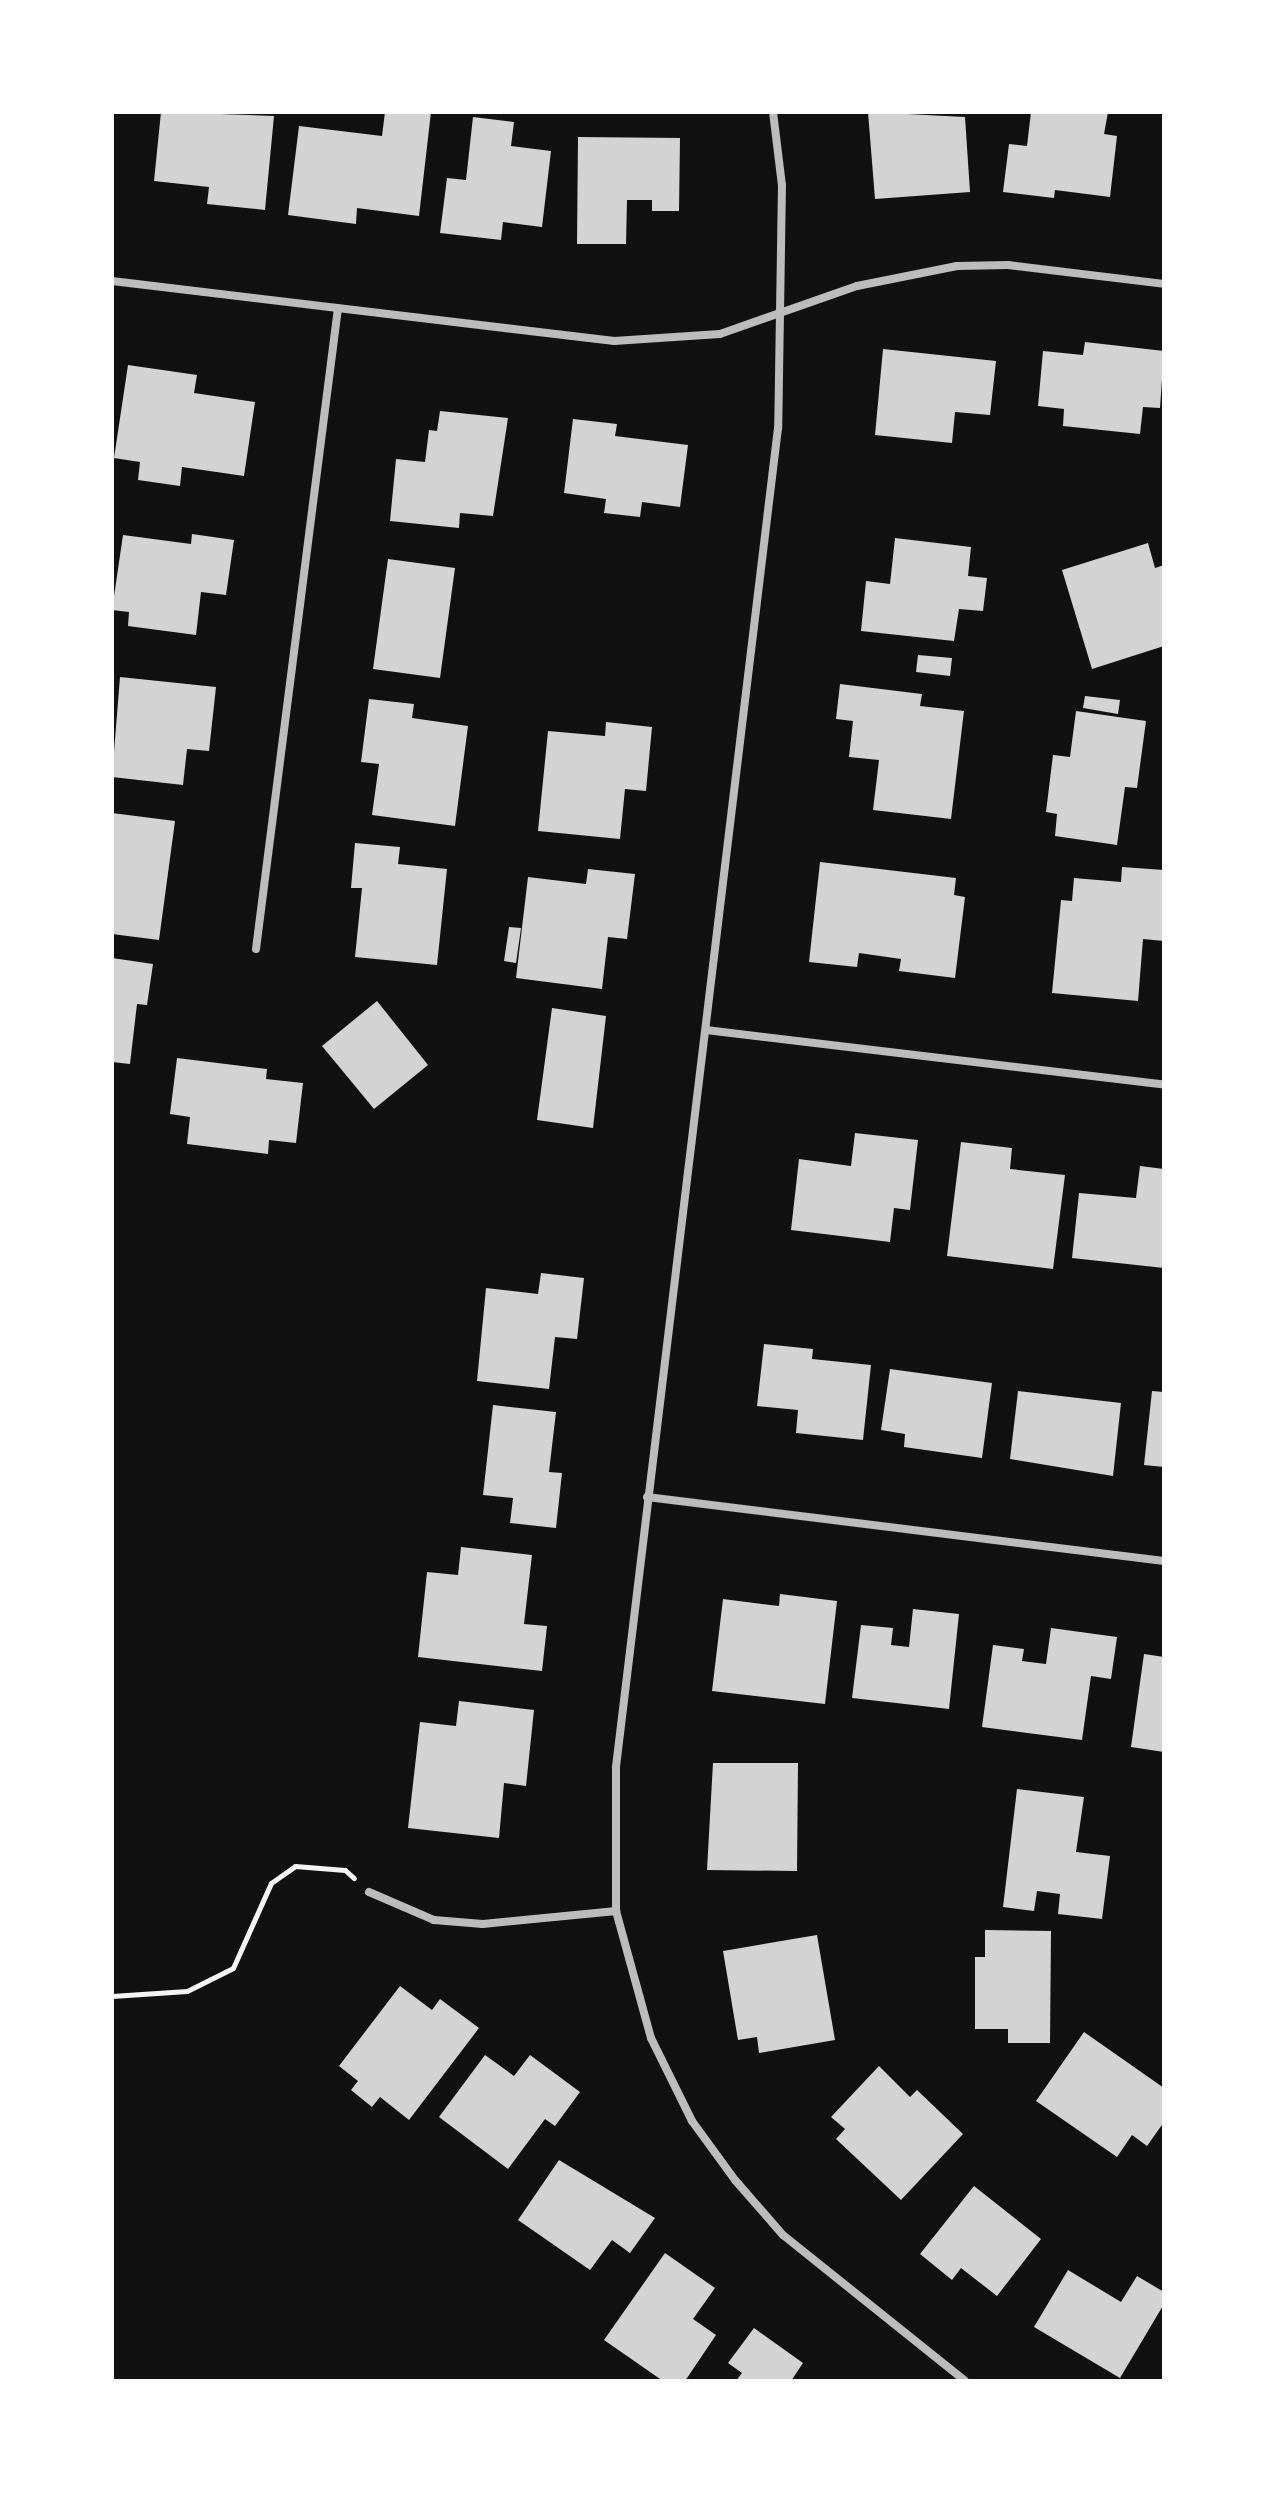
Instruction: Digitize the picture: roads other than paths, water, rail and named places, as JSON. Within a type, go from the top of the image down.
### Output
[{"type":"street","points":[[773,112],[782,185],[784,308],[778,428],[616,1767],[616,1911],[651,2038],[692,2121],[735,2180],[783,2235],[965,2381]]},
{"type":"street","points":[[112,281],[614,341],[720,334],[784,308],[857,286],[957,266],[1008,265],[1164,284]]},
{"type":"street","points":[[256,949],[338,308]]},
{"type":"street","points":[[706,1030],[1164,1085]]},
{"type":"street","points":[[647,1497],[1164,1561]]},
{"type":"street","points":[[369,1892],[434,1920],[483,1924],[616,1911]]}]
